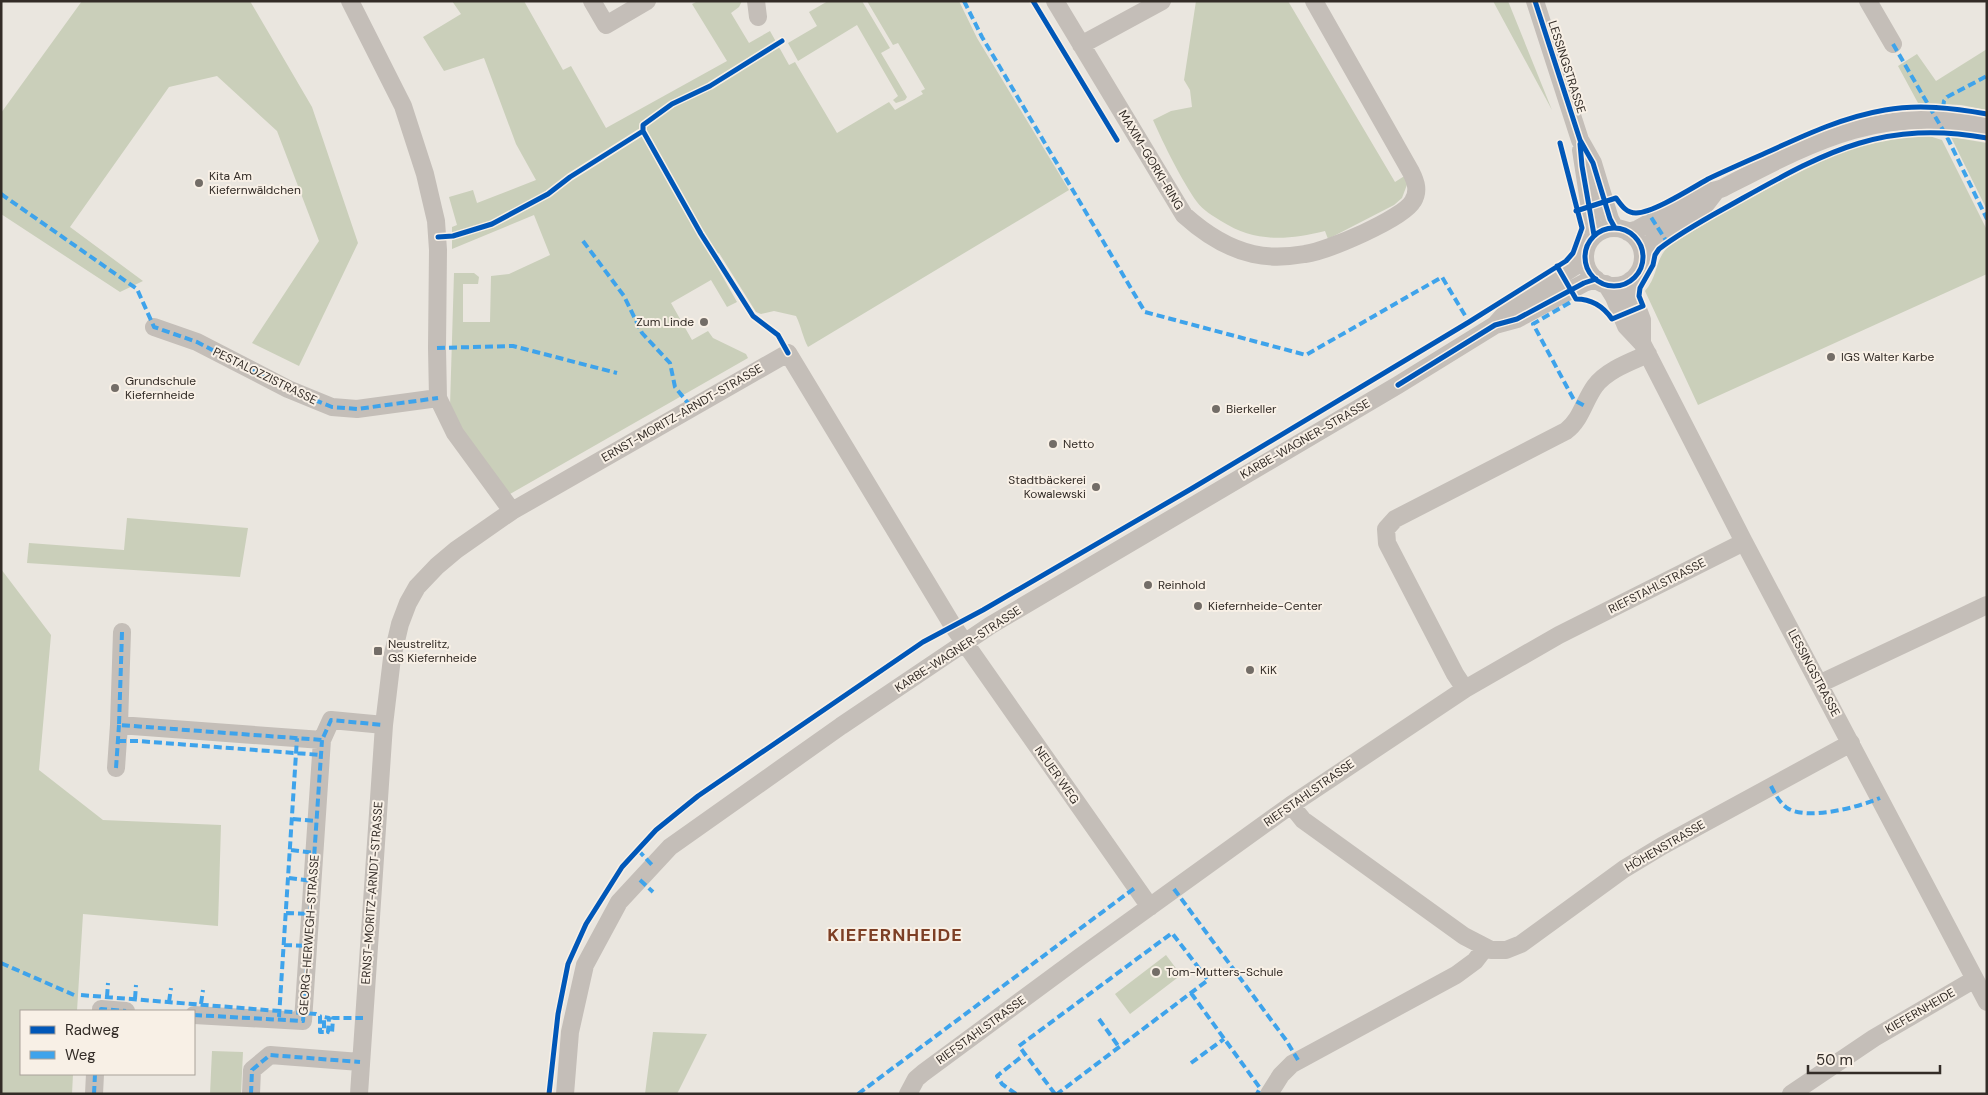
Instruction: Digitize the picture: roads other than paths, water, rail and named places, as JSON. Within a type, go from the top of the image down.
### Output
[{"type":"street","points":[[350,1],[403,106],[425,174],[436,221],[438,250],[438,398],[455,433],[512,511]]},
{"type":"street","points":[[592,1],[606,25],[647,1]]},
{"type":"street","name":"MAXIM-GORKI-RING","points":[[1055,1],[1184,215],[1202,230],[1228,246],[1253,254],[1276,257],[1307,254],[1332,246],[1384,223],[1407,210],[1417,192],[1416,181],[1314,1]]},
{"type":"street","points":[[1085,51],[1162,1]]},
{"type":"street","name":"LESSINGSTRASSE","points":[[1535,1],[1550,42],[1580,140],[1593,163],[1610,219],[1622,230]]},
{"type":"street","points":[[1868,1],[1893,44]]},
{"type":"street","points":[[1622,230],[1639,242],[1642,264],[1631,280],[1620,285],[1601,282],[1587,268],[1585,257],[1587,245],[1602,230],[1638,229],[1699,194],[1716,191],[1805,147],[1846,131],[1880,123],[1928,118],[1987,126]]},
{"type":"street","name":"LESSINGSTRASSE","points":[[1580,140],[1582,166],[1594,236]]},
{"type":"street","points":[[1642,253],[1654,240],[1706,204],[1716,191]]},
{"type":"street","name":"KARBE-WAGNER-STRASSE","points":[[1495,325],[1510,308],[1574,267],[1585,257]]},
{"type":"street","name":"LESSINGSTRASSE","points":[[1631,280],[1631,291],[1642,320],[1645,348]]},
{"type":"street","name":"LESSINGSTRASSE","points":[[1601,282],[1614,297],[1626,326],[1645,348],[1744,542],[1987,1002]]},
{"type":"street","name":"KARBE-WAGNER-STRASSE","points":[[565,1094],[570,1032],[585,965],[619,902],[670,847],[841,726],[991,625],[1398,385],[1495,325],[1517,319],[1584,283],[1601,282]]},
{"type":"street","name":"PESTALOZZISTRASSE","points":[[154,327],[196,342],[288,389],[332,407],[357,409],[438,398]]},
{"type":"street","points":[[1465,689],[1455,674],[1387,543],[1386,529],[1395,519],[1566,431],[1577,421],[1590,394],[1599,382],[1645,348]]},
{"type":"street","name":"ERNST-MORITZ-ARNDT-STRASSE","points":[[359,1094],[384,725],[392,658],[400,624],[417,587],[456,550],[512,511],[788,353],[952,626],[965,643]]},
{"type":"street","name":"RIEFSTAHLSTRASSE","points":[[908,1094],[916,1080],[923,1073],[1150,907],[1291,806],[1465,689],[1559,635],[1744,542]]},
{"type":"street","points":[[1819,684],[1987,605]]},
{"type":"street","points":[[116,768],[122,632]]},
{"type":"street","name":"NEUER WEG","points":[[965,643],[1150,907]]},
{"type":"street","points":[[119,725],[322,740],[331,720],[384,725]]},
{"type":"street","name":"GEORG-HERWEGH-STRASSE","points":[[195,1015],[303,1021],[322,740]]},
{"type":"street","name":"HÖHENSTRASSE","points":[[1485,948],[1498,951],[1521,944],[1624,869],[1662,846],[1851,743]]},
{"type":"street","points":[[1269,1094],[1281,1075],[1292,1064],[1456,975],[1476,962],[1485,948],[1456,930],[1304,820],[1291,806]]},
{"type":"street","name":"KIEFERNHEIDE","points":[[1791,1094],[1874,1038],[1975,980]]},
{"type":"street","points":[[101,1010],[114,1010]]},
{"type":"street","points":[[251,1094],[252,1070],[270,1055],[360,1062]]},
{"type":"street","points":[[94,1094],[96,1075]]},
{"type":"place","name":"Kita Am Kiefernwäldchen","points":[[199,183]]},
{"type":"place","name":"Zum Linde","points":[[704,322]]},
{"type":"place","name":"IGS Walter Karbe","points":[[1831,357]]},
{"type":"place","name":"Grundschule Kiefernheide","points":[[115,388]]},
{"type":"place","name":"Bierkeller","points":[[1216,409]]},
{"type":"place","name":"Netto","points":[[1053,444]]},
{"type":"place","name":"Stadtbäckerei Kowalewski","points":[[1096,487]]},
{"type":"place","name":"Reinhold","points":[[1148,585]]},
{"type":"place","name":"Kiefernheide-Center","points":[[1198,606]]},
{"type":"place","name":"Neustrelitz, GS Kiefernheide","points":[[378,651]]},
{"type":"place","name":"KiK","points":[[1250,670]]},
{"type":"place","name":"Tom-Mutters-Schule","points":[[1156,972]]},
{"type":"district","name":"KIEFERNHEIDE","points":[[895,935]]}]
